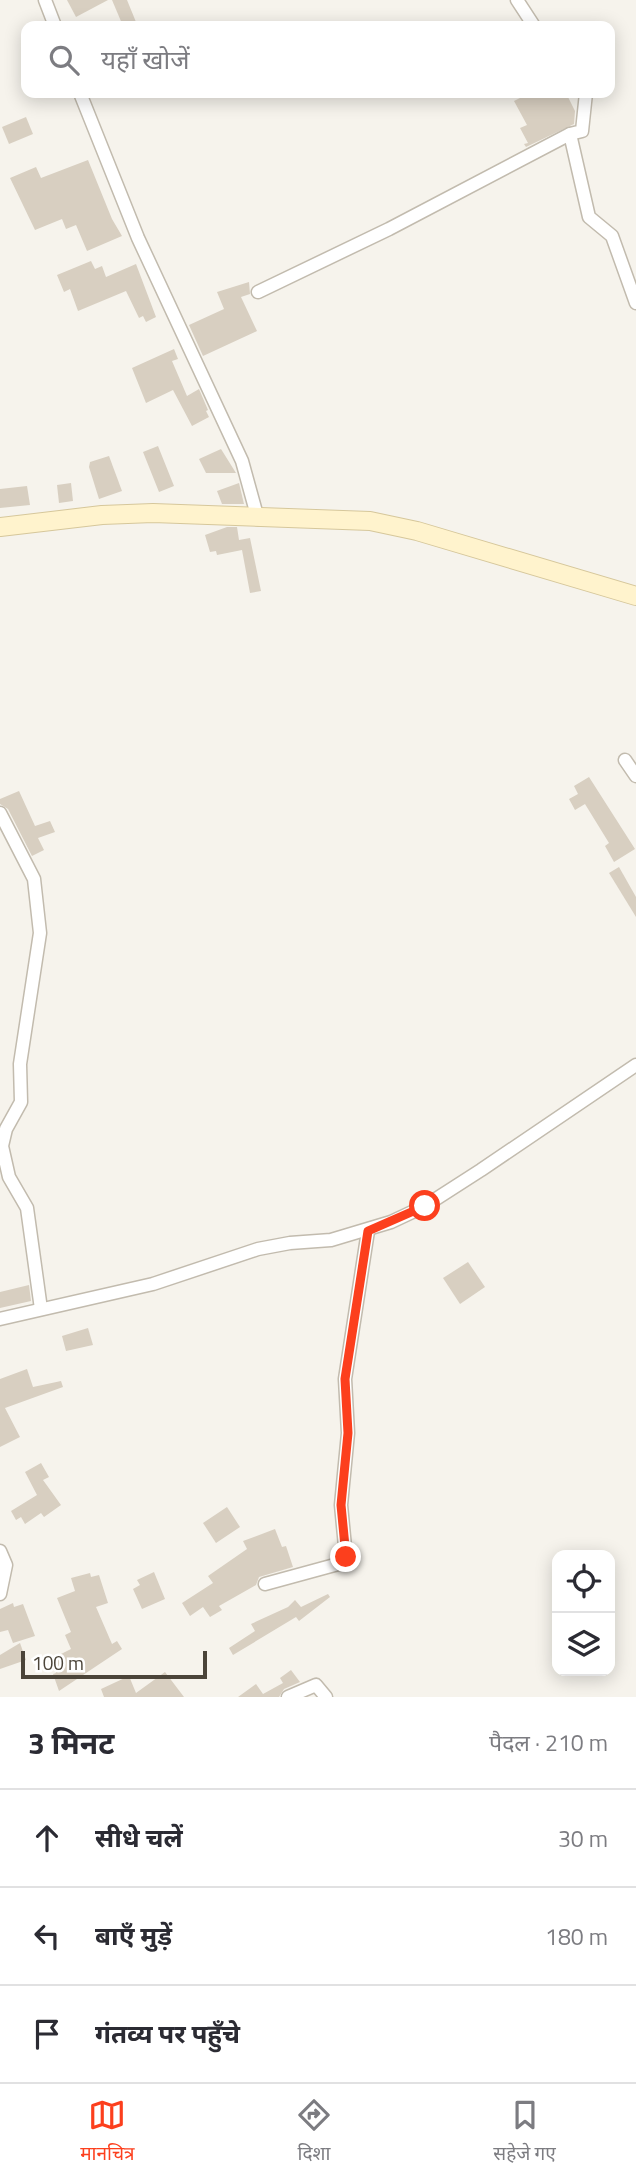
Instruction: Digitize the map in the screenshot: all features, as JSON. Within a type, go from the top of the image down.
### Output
[{"type":"street","points":[[45,0],[53,21]]},
{"type":"street","points":[[516,0],[531,21]]},
{"type":"street","points":[[82,98],[138,238],[242,461],[258,519]]},
{"type":"street","points":[[258,292],[389,229],[570,134],[582,131],[585,98]]},
{"type":"street","points":[[570,134],[589,216],[612,236],[636,303]]},
{"type":"street","points":[[0,527],[140,514],[340,519],[384,524],[636,596]]},
{"type":"street","points":[[625,760],[636,776]]},
{"type":"street","points":[[0,813],[34,879],[38,907],[39,946],[20,1065],[21,1102],[6,1129],[2,1146],[9,1177],[27,1208],[41,1309]]},
{"type":"street","points":[[0,1319],[153,1284],[258,1250],[290,1243],[331,1240],[368,1231],[425,1206],[636,1065]]},
{"type":"street","points":[[265,1584],[342,1563],[346,1557],[341,1505],[348,1433],[345,1379],[368,1231]]},
{"type":"street","points":[[0,1551],[6,1565],[0,1594]]},
{"type":"street","points":[[288,1697],[316,1685],[326,1697]]},
{"type":"building","points":[[67,0],[108,0],[76,17]]},
{"type":"building","points":[[112,0],[127,0],[136,21],[121,21]]},
{"type":"building","points":[[520,98],[568,98],[575,111],[574,124],[526,147],[524,144],[528,143],[520,128],[527,125],[514,101]]},
{"type":"building","points":[[26,117],[33,134],[9,144],[2,127]]},
{"type":"building","points":[[88,160],[112,219],[122,236],[87,251],[76,225],[66,229],[62,219],[35,230],[10,178],[36,167],[41,178]]},
{"type":"building","points":[[91,261],[95,269],[102,266],[106,277],[136,264],[156,317],[146,322],[143,316],[139,318],[126,291],[78,311],[70,289],[64,292],[57,275]]},
{"type":"building","points":[[249,282],[250,294],[241,297],[257,331],[203,356],[189,325],[224,309],[217,292]]},
{"type":"building","points":[[174,349],[178,359],[172,361],[187,396],[199,389],[208,410],[206,411],[209,417],[192,426],[173,390],[146,403],[132,368]]},
{"type":"building","points":[[158,446],[174,486],[159,492],[143,452]]},
{"type":"building","points":[[221,449],[236,473],[206,473],[199,459]]},
{"type":"building","points":[[109,456],[122,491],[99,499],[89,467],[90,462]]},
{"type":"building","points":[[71,483],[73,501],[59,503],[57,485]]},
{"type":"building","points":[[239,483],[244,504],[222,504],[217,491]]},
{"type":"building","points":[[27,486],[30,505],[0,508],[0,489]]},
{"type":"building","points":[[227,527],[237,527],[239,540],[250,538],[261,591],[250,593],[242,550],[217,555],[216,551],[210,552],[205,535]]},
{"type":"building","points":[[589,777],[635,849],[614,862],[605,846],[609,843],[585,804],[575,810],[569,799],[578,794],[574,786]]},
{"type":"building","points":[[19,791],[35,826],[50,821],[55,832],[38,838],[44,850],[32,856],[8,809],[0,804],[0,799]]},
{"type":"building","points":[[619,867],[636,897],[636,917],[609,873]]},
{"type":"building","points":[[468,1262],[485,1287],[460,1304],[443,1278]]},
{"type":"building","points":[[29,1285],[31,1301],[0,1308],[0,1292]]},
{"type":"building","points":[[88,1328],[93,1345],[66,1351],[62,1336]]},
{"type":"building","points":[[27,1369],[33,1387],[61,1381],[63,1387],[5,1408],[20,1437],[0,1447],[0,1379]]},
{"type":"building","points":[[41,1463],[49,1477],[43,1480],[61,1505],[44,1517],[41,1513],[25,1524],[21,1517],[16,1520],[11,1511],[37,1495],[25,1472]]},
{"type":"building","points":[[227,1507],[240,1527],[216,1543],[203,1523]]},
{"type":"building","points":[[275,1529],[282,1547],[286,1546],[293,1567],[259,1577],[256,1585],[219,1606],[222,1610],[210,1617],[203,1607],[190,1616],[182,1603],[213,1583],[208,1576],[247,1549],[243,1541]]},
{"type":"building","points":[[154,1572],[165,1599],[142,1609],[133,1589],[140,1585],[137,1580]]},
{"type":"building","points":[[90,1573],[91,1577],[99,1575],[108,1603],[96,1607],[112,1644],[117,1641],[122,1649],[59,1691],[53,1674],[56,1673],[54,1663],[59,1659],[59,1655],[71,1649],[65,1635],[71,1632],[57,1598],[75,1591],[71,1578]]},
{"type":"building","points":[[328,1594],[330,1597],[299,1621],[296,1617],[233,1655],[229,1648],[255,1631],[251,1624],[288,1607],[295,1600],[301,1607]]},
{"type":"building","points":[[13,1603],[14,1607],[23,1604],[35,1636],[13,1643],[8,1630],[0,1632],[0,1609]]},
{"type":"building","points":[[20,1643],[26,1660],[0,1669],[0,1655]]},
{"type":"building","points":[[291,1670],[300,1682],[284,1689],[279,1697],[238,1697],[256,1684],[263,1694],[283,1683],[280,1678]]},
{"type":"building","points":[[165,1672],[184,1697],[104,1697],[101,1689],[129,1676],[136,1693]]},
{"type":"route","points":[[346,1557],[341,1505],[348,1433],[345,1379],[368,1231],[425,1206]]}]
